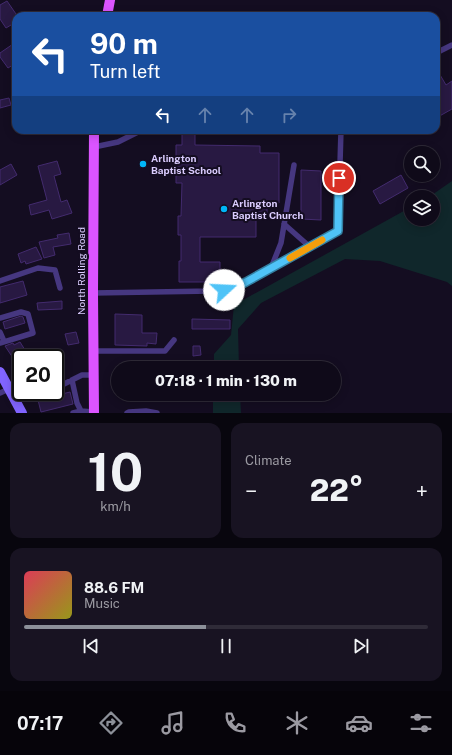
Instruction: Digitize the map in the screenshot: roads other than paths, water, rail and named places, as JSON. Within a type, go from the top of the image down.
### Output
[{"type":"main road","points":[[108,12],[110,0]]},
{"type":"main road","name":"North Rolling Road","points":[[94,134],[94,412]]},
{"type":"main road","points":[[0,372],[4,391],[12,397]]},
{"type":"main road","points":[[15,401],[22,413]]},
{"type":"lane","points":[[440,51],[452,45]]},
{"type":"lane","points":[[94,147],[118,142],[134,134]]},
{"type":"lane","points":[[93,293],[224,290],[234,288],[338,231],[341,134]]},
{"type":"lane","points":[[271,268],[281,243],[294,165]]},
{"type":"lane","points":[[284,224],[310,247]]},
{"type":"lane","points":[[0,281],[38,268],[55,270],[60,288]]},
{"type":"lane","points":[[0,318],[21,312],[28,314],[33,333],[2,342],[0,332]]},
{"type":"lane","points":[[94,351],[165,350],[174,340]]},
{"type":"lane","points":[[64,383],[82,375],[94,375]]},
{"type":"lane","points":[[72,380],[77,403],[81,411]]},
{"type":"lane","points":[[73,413],[81,411],[94,412]]},
{"type":"lane","points":[[128,412],[146,411],[158,413]]},
{"type":"place","name":"Arlington Baptist School","points":[[143,164]]},
{"type":"place","name":"Arlington Baptist Church","points":[[224,209]]}]
